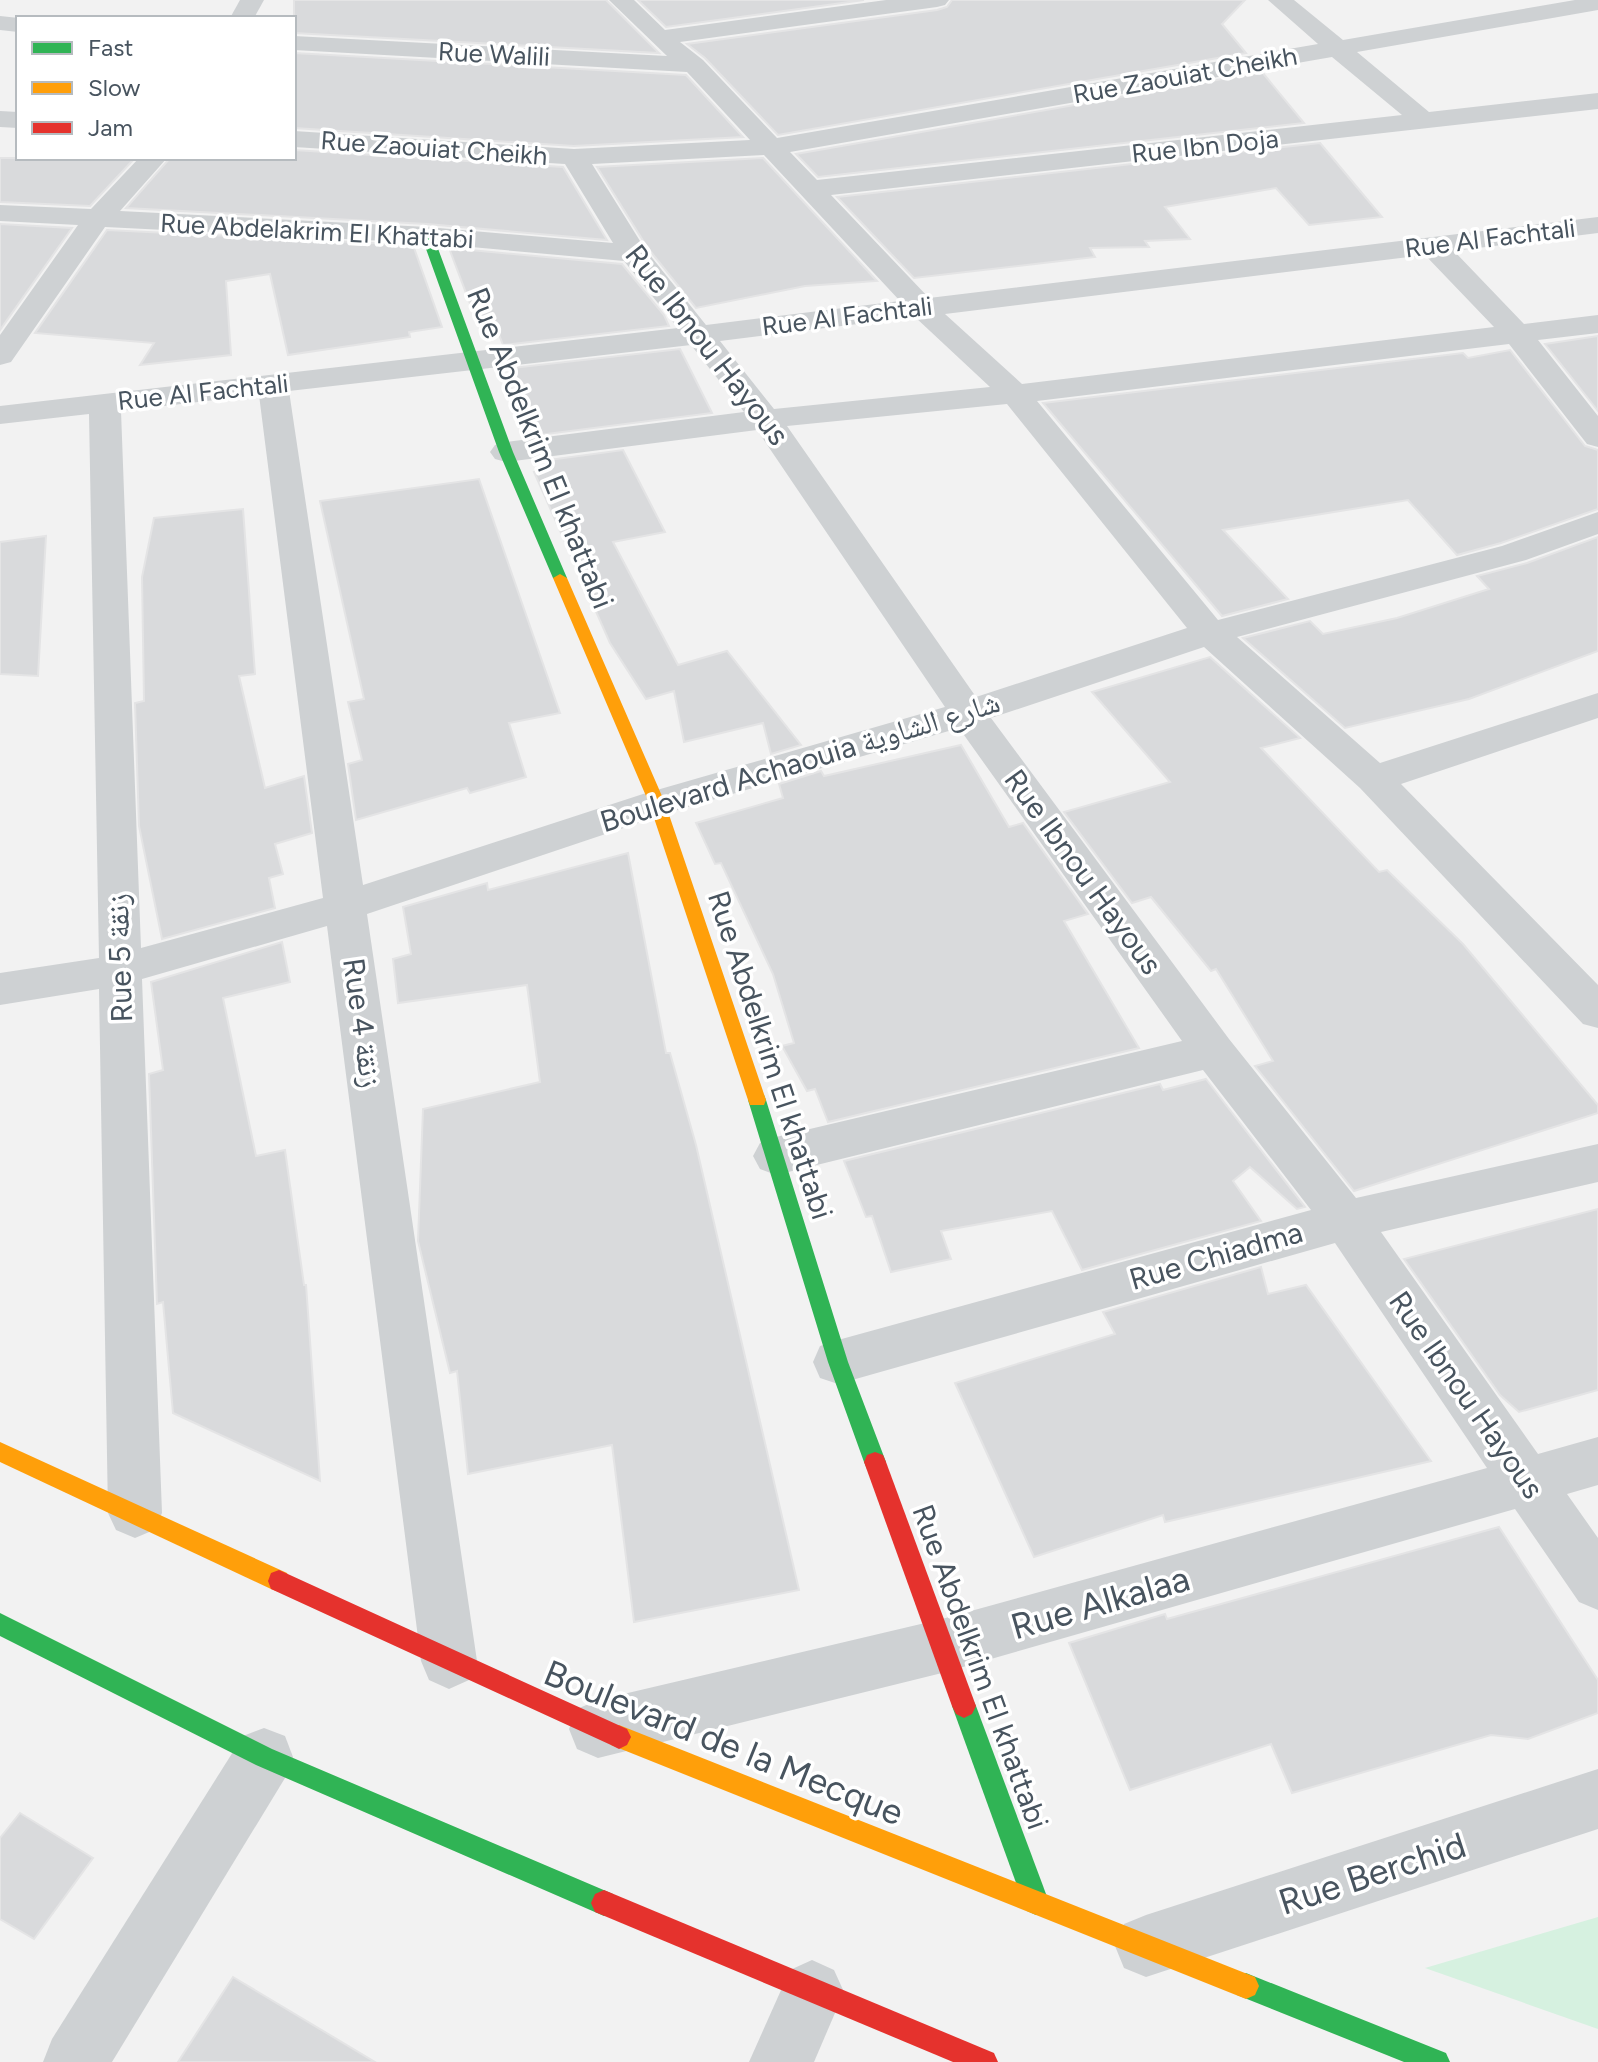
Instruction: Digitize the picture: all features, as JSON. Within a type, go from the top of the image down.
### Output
[{"type":"street","points":[[621,0],[659,38],[694,65],[920,306],[1015,394],[1210,633],[1374,779],[1598,1012]]},
{"type":"street","points":[[659,38],[937,0]]},
{"type":"street","points":[[1280,0],[1425,122]]},
{"type":"street","name":"Rue Zaouiat Cheikh","points":[[296,139],[574,157],[772,147],[1598,3]]},
{"type":"street","name":"Rue Walili","points":[[296,43],[694,65]]},
{"type":"street","name":"Rue Ibn Doja","points":[[811,189],[1598,101]]},
{"type":"street","name":"Rue Ibnou Hayous","points":[[574,157],[633,253],[766,419],[968,713],[1213,1051],[1346,1220],[1598,1584]]},
{"type":"street","points":[[0,356],[97,219],[152,160]]},
{"type":"street","name":"Rue Abdelakrim El Khattabi","points":[[0,213],[427,235],[633,253]]},
{"type":"street","name":"Rue Al Fachtali","points":[[0,415],[698,335],[1598,225]]},
{"type":"street","name":"Rue Abdelkrim El khattabi","points":[[427,235],[506,452],[657,803],[776,1156],[838,1362],[1036,1902]]},
{"type":"street","points":[[1432,245],[1517,334],[1598,437]]},
{"type":"street","points":[[506,452],[766,419],[1015,394],[1598,324]]},
{"type":"street","name":"Rue 4 زنقة","points":[[273,385],[449,1661]]},
{"type":"street","name":"Rue 5 زنقة","points":[[105,403],[135,1513]]},
{"type":"street","name":"Boulevard Achaouia شارع الشاوية","points":[[0,989],[120,970],[346,906],[657,803],[968,713],[1210,633],[1514,553],[1598,522]]},
{"type":"street","points":[[1374,779],[1598,705]]},
{"type":"street","points":[[776,1156],[1213,1051]]},
{"type":"street","name":"Rue Chiadma","points":[[838,1362],[1346,1220],[1598,1163]]},
{"type":"street","name":"Boulevard de la Mecque","points":[[0,1452],[598,1729],[1437,2062]]},
{"type":"street","name":"Rue Alkalaa","points":[[598,1729],[942,1646],[1598,1461]]},
{"type":"street","points":[[0,1624],[264,1757],[812,1992],[985,2062]]},
{"type":"street","points":[[75,2062],[264,1757]]},
{"type":"street","name":"Rue Berchid","points":[[1146,1946],[1598,1799]]},
{"type":"street","points":[[781,2062],[812,1992]]},
{"type":"green space","points":[[1598,1917],[1598,2029],[1425,1968]]},
{"type":"building","points":[[294,0],[606,0],[659,53],[296,33]]},
{"type":"building","points":[[638,0],[864,0],[666,27]]},
{"type":"building","points":[[952,0],[1245,0],[1222,24],[1246,53],[778,135],[705,58],[687,44],[937,10],[947,7]]},
{"type":"building","points":[[296,53],[686,75],[743,137],[574,146],[296,128]]},
{"type":"building","points":[[1262,72],[1304,123],[818,177],[796,154]]},
{"type":"building","points":[[1320,143],[1382,217],[1309,225],[1276,188],[1165,207],[1190,239],[1145,241],[1149,247],[1090,248],[1095,257],[914,278],[837,197]]},
{"type":"building","points":[[296,150],[563,167],[607,240],[427,224],[126,208],[168,160],[296,160]]},
{"type":"building","points":[[0,158],[133,160],[90,206],[0,202]]},
{"type":"building","points":[[763,158],[877,281],[805,286],[696,308],[647,247],[597,167]]},
{"type":"building","points":[[0,224],[72,228],[0,330]]},
{"type":"building","points":[[107,230],[413,245],[442,327],[409,332],[410,337],[288,355],[270,274],[226,281],[231,355],[140,365],[154,343],[35,333]]},
{"type":"building","points":[[449,248],[622,264],[664,315],[669,326],[503,345],[493,319],[477,322]]},
{"type":"building","points":[[1598,336],[1598,411],[1545,344]]},
{"type":"building","points":[[680,349],[712,413],[539,435],[512,368]]},
{"type":"building","points":[[1510,350],[1585,446],[1598,450],[1598,509],[1457,555],[1408,500],[1223,530],[1288,599],[1222,616],[1043,403],[1463,353],[1468,358]]},
{"type":"building","points":[[623,450],[665,532],[613,542],[678,665],[727,651],[801,745],[771,754],[763,723],[684,742],[674,691],[646,699],[610,643],[534,472],[545,470],[541,461]]},
{"type":"building","points":[[479,479],[560,713],[509,723],[526,777],[470,793],[467,788],[356,820],[348,764],[362,760],[348,702],[364,699],[320,501]]},
{"type":"building","points":[[243,509],[255,674],[239,676],[265,788],[304,776],[312,833],[275,844],[283,874],[269,878],[275,908],[162,939],[139,826],[135,703],[144,701],[142,577],[154,518]]},
{"type":"building","points":[[46,536],[38,676],[0,674],[0,542]]},
{"type":"building","points":[[1598,537],[1598,651],[1469,699],[1345,728],[1243,638],[1310,621],[1323,634],[1397,618],[1489,589],[1477,576],[1527,563]]},
{"type":"building","points":[[1210,657],[1300,738],[1261,748],[1379,872],[1387,870],[1463,944],[1598,1105],[1598,1113],[1354,1191],[1255,1066],[1273,1061],[1216,969],[1211,971],[1151,897],[1132,903],[1064,812],[1170,782],[1092,692]]},
{"type":"building","points":[[961,745],[1009,827],[1023,823],[1088,914],[1064,921],[1139,1048],[828,1122],[815,1089],[807,1091],[782,1046],[794,1043],[773,974],[721,863],[715,864],[696,823],[783,798],[779,784],[821,771],[824,776]]},
{"type":"building","points":[[628,853],[666,1053],[670,1053],[696,1145],[799,1590],[634,1622],[612,1445],[468,1474],[457,1371],[450,1373],[418,1241],[423,1109],[540,1082],[527,985],[398,1003],[393,959],[411,954],[403,907],[487,883],[488,890]]},
{"type":"building","points":[[282,942],[290,982],[223,998],[256,1156],[285,1150],[306,1285],[320,1481],[173,1413],[163,1302],[157,1304],[149,1074],[163,1070],[151,982]]},
{"type":"building","points":[[1206,1079],[1305,1207],[1297,1209],[1250,1167],[1233,1181],[1261,1221],[1082,1270],[1052,1211],[941,1231],[951,1259],[891,1272],[872,1216],[866,1217],[844,1161],[1160,1084],[1163,1090]]},
{"type":"building","points":[[1598,1209],[1598,1390],[1519,1412],[1500,1395],[1404,1259]]},
{"type":"building","points":[[1261,1267],[1268,1294],[1306,1285],[1431,1461],[1165,1522],[1163,1515],[1034,1557],[955,1383],[1115,1334],[1103,1312]]},
{"type":"building","points":[[1499,1527],[1598,1680],[1598,1713],[1528,1739],[1491,1735],[1292,1793],[1271,1744],[1130,1790],[1069,1643],[1165,1614],[1167,1619]]},
{"type":"building","points":[[20,1813],[93,1858],[34,1939],[0,1919],[0,1838]]},
{"type":"building","points":[[233,1977],[375,2062],[178,2062]]},
{"type":"traffic: fast","points":[[427,235],[506,452],[560,578]]},
{"type":"traffic: fast","points":[[757,1100],[838,1362],[875,1462]]},
{"type":"traffic: fast","points":[[0,1624],[264,1757],[604,1903]]},
{"type":"traffic: fast","points":[[964,1706],[1036,1902]]},
{"type":"traffic: fast","points":[[1246,1986],[1437,2062]]},
{"type":"traffic: slow","points":[[560,578],[657,803],[757,1100]]},
{"type":"traffic: slow","points":[[0,1452],[279,1581]]},
{"type":"traffic: slow","points":[[619,1737],[1246,1986]]},
{"type":"traffic: jam","points":[[875,1462],[964,1706]]},
{"type":"traffic: jam","points":[[279,1581],[619,1737]]},
{"type":"traffic: jam","points":[[604,1903],[985,2062]]}]
